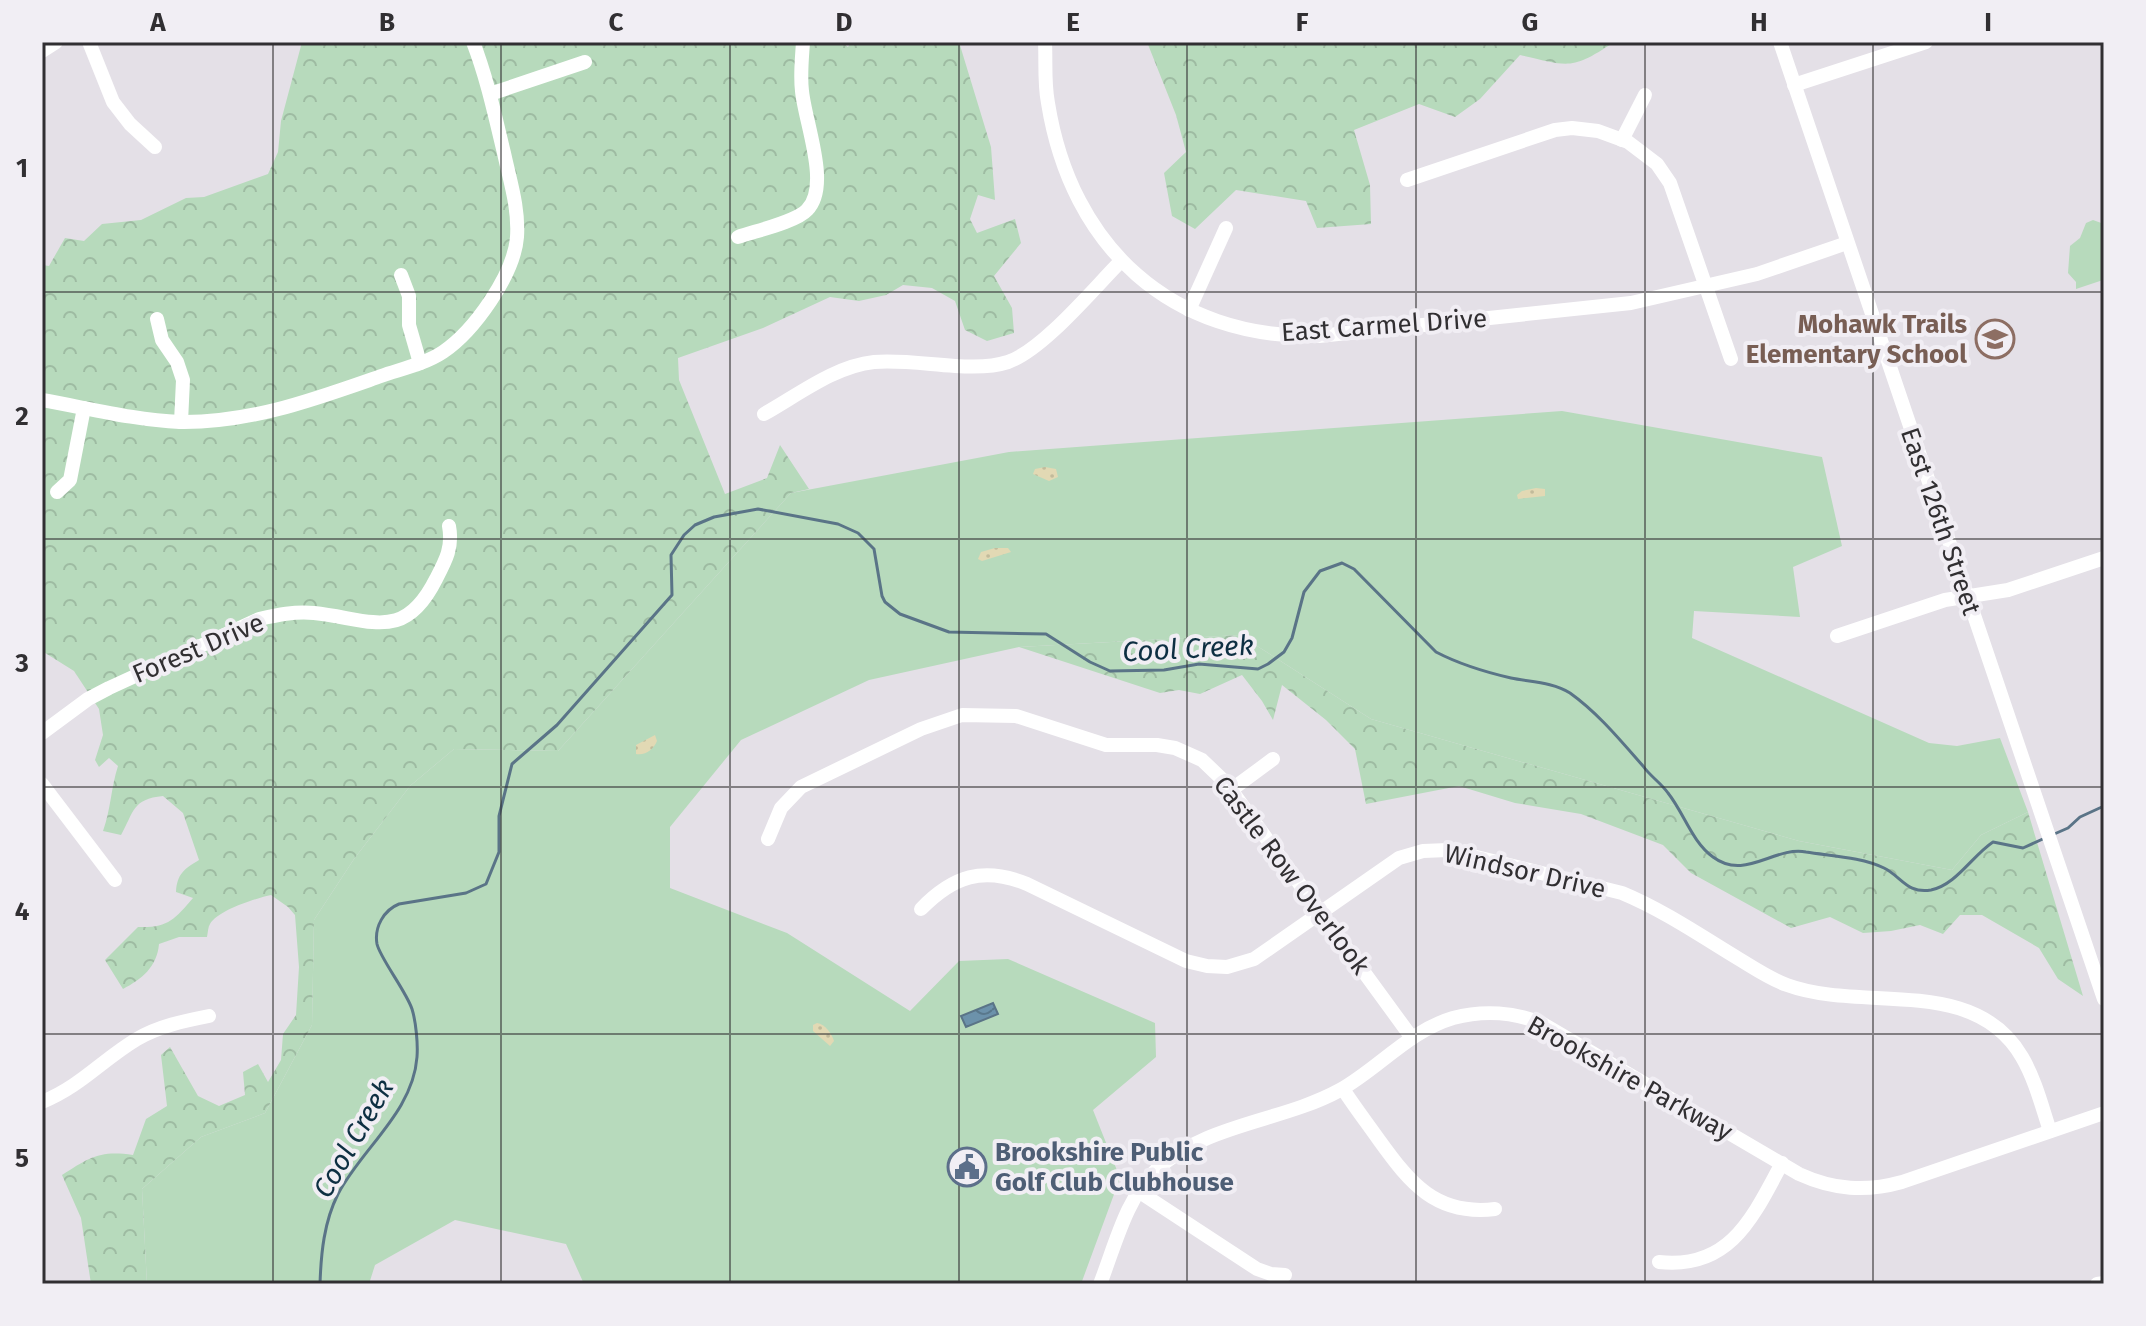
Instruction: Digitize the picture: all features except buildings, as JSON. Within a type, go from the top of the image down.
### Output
[{"type":"street","points":[[42,51],[56,42]]},
{"type":"street","points":[[89,42],[113,102],[130,124],[155,147]]},
{"type":"street","points":[[42,400],[145,419],[181,422],[254,416],[293,407],[420,363],[443,352],[468,330],[497,290],[511,264],[517,238],[517,207],[490,94],[473,42]]},
{"type":"street","points":[[738,237],[805,212],[817,192],[818,169],[802,88],[803,42]]},
{"type":"street","name":"East Carmel Drive","points":[[1045,42],[1047,100],[1058,150],[1082,207],[1096,231],[1121,261],[1148,285],[1189,310],[1255,332],[1319,336],[1631,303],[1757,274],[1847,243]]},
{"type":"street","name":"East 126th Street","points":[[1780,42],[2104,999]]},
{"type":"street","points":[[1794,85],[1926,42]]},
{"type":"street","points":[[490,94],[585,62]]},
{"type":"street","points":[[1622,140],[1645,95]]},
{"type":"street","points":[[1407,180],[1555,130],[1586,128],[1622,140],[1650,158],[1670,183],[1731,359]]},
{"type":"street","points":[[1189,310],[1226,228]]},
{"type":"street","points":[[764,414],[838,373],[870,362],[984,366],[1009,361],[1035,347],[1121,261]]},
{"type":"street","points":[[401,275],[409,296],[409,325],[420,363]]},
{"type":"street","points":[[157,319],[164,345],[182,373],[181,422]]},
{"type":"street","points":[[57,492],[70,480],[84,408]]},
{"type":"street","name":"Forest Drive","points":[[42,733],[88,699],[259,619],[284,613],[312,613],[387,623],[404,617],[422,603],[450,551],[449,526]]},
{"type":"street","points":[[1837,636],[1945,600],[2008,590],[2104,558]]},
{"type":"street","name":"Castle Row Overlook","points":[[768,839],[781,808],[801,787],[921,729],[962,715],[1016,716],[1106,745],[1175,748],[1202,760],[1231,790],[1412,1038]]},
{"type":"street","points":[[1231,790],[1273,759]]},
{"type":"street","points":[[42,784],[115,880]]},
{"type":"street","name":"Windsor Drive","points":[[921,909],[941,890],[959,880],[983,875],[1003,876],[1027,884],[1186,961],[1218,967],[1234,966],[1254,959],[1391,862],[1429,850],[1469,855],[1608,888],[1644,903],[1768,976],[1794,987],[1835,996],[1943,1004],[1964,1009],[2006,1035],[2023,1057],[2050,1131]]},
{"type":"street","name":"Brookshire Parkway","points":[[1100,1284],[1138,1191],[1164,1163],[1194,1144],[1315,1102],[1343,1089],[1412,1038],[1442,1022],[1477,1013],[1499,1013],[1532,1020],[1782,1163],[1824,1184],[1841,1188],[1874,1188],[1902,1182],[2104,1113]]},
{"type":"street","points":[[42,1102],[68,1091],[135,1040],[158,1028],[209,1016]]},
{"type":"street","points":[[1343,1089],[1416,1188],[1439,1201],[1461,1208],[1495,1209]]},
{"type":"street","points":[[1659,1262],[1692,1262],[1727,1245],[1749,1220],[1782,1163]]},
{"type":"street","points":[[1138,1191],[1257,1269],[1285,1275]]},
{"type":"street","points":[[2097,1284],[2104,1283]]},
{"type":"green space","points":[[302,42],[842,42],[848,47],[851,42],[959,42],[991,147],[995,200],[978,195],[970,219],[977,233],[1015,219],[1021,243],[994,276],[1012,308],[1014,333],[987,341],[965,330],[955,301],[932,288],[903,285],[886,295],[859,301],[830,297],[763,328],[678,358],[679,380],[725,494],[767,478],[780,445],[809,489],[791,493],[558,751],[454,749],[410,786],[354,859],[314,920],[312,1025],[265,1113],[201,1137],[142,1189],[147,1284],[91,1284],[81,1218],[62,1175],[95,1157],[133,1155],[146,1119],[167,1106],[161,1055],[170,1047],[198,1096],[219,1106],[245,1095],[243,1072],[258,1064],[268,1082],[281,1060],[283,1034],[296,1015],[299,967],[295,915],[271,895],[221,914],[210,924],[207,937],[179,937],[159,944],[155,959],[147,971],[123,989],[105,960],[138,927],[164,924],[181,912],[193,898],[176,892],[178,881],[185,869],[199,860],[183,813],[163,796],[145,800],[135,808],[121,835],[103,831],[118,766],[109,758],[99,767],[95,760],[103,735],[99,709],[74,671],[42,651],[42,265],[49,266],[65,238],[84,241],[102,224],[141,220],[186,198],[204,197],[268,174],[278,152],[281,121]]},
{"type":"green space","points":[[1147,42],[1614,42],[1588,58],[1569,64],[1520,55],[1480,99],[1455,117],[1419,104],[1354,130],[1370,185],[1371,224],[1317,228],[1306,201],[1236,190],[1195,229],[1172,216],[1164,173],[1186,152],[1176,115]]},
{"type":"green space","points":[[2093,220],[2104,224],[2104,282],[2076,289],[2076,282],[2068,273],[2070,246],[2080,238],[2086,223]]},
{"type":"green space","points":[[1562,411],[1822,457],[1842,546],[1793,567],[1800,617],[1694,611],[1692,638],[1929,743],[1957,746],[2000,738],[2028,812],[1981,835],[1952,870],[1799,841],[1371,719],[1240,635],[1019,647],[869,680],[741,740],[670,827],[670,888],[787,933],[910,1011],[959,961],[1008,959],[1155,1023],[1156,1057],[1093,1110],[1120,1178],[1081,1284],[584,1284],[566,1244],[455,1220],[375,1265],[369,1284],[147,1284],[142,1189],[201,1137],[265,1113],[312,1025],[314,920],[354,859],[410,786],[454,749],[558,751],[791,493],[1009,452]]},
{"type":"green space","points":[[1240,635],[1371,719],[1799,841],[1952,870],[1981,835],[2028,812],[2083,996],[2058,979],[2039,948],[1982,915],[1960,915],[1943,934],[1920,925],[1863,933],[1830,917],[1791,928],[1691,873],[1663,845],[1581,814],[1515,803],[1459,786],[1366,804],[1355,749],[1326,720],[1282,685],[1273,720],[1242,675],[1200,694],[1179,690],[1160,693],[1019,647]]},
{"type":"sand","points":[[1035,469],[1056,469],[1058,477],[1049,481],[1033,474]]},
{"type":"sand","points":[[1545,489],[1545,496],[1518,499],[1517,495],[1522,491]]},
{"type":"sand","points":[[1008,548],[1011,552],[982,561],[978,559],[981,552]]},
{"type":"sand","points":[[655,735],[657,741],[651,749],[636,754],[636,745]]},
{"type":"sand","points":[[817,1023],[832,1035],[834,1041],[830,1046],[813,1031],[813,1025]]},
{"type":"water","points":[[993,1003],[998,1014],[966,1027],[961,1016]]},
{"type":"waterway","name":"Cool Creek","points":[[320,1284],[324,1238],[333,1205],[348,1177],[397,1112],[413,1077],[417,1057],[412,1009],[377,944],[381,920],[399,904],[466,893],[486,884],[499,852],[499,816],[512,764],[557,725],[672,595],[671,555],[695,525],[714,517],[758,509],[838,524],[858,533],[874,549],[882,596],[900,614],[949,632],[1046,634],[1110,671],[1164,670],[1199,664],[1258,669],[1284,652],[1292,638],[1304,592],[1320,571],[1342,563],[1354,569],[1436,652],[1492,673],[1541,683],[1570,693],[1608,727],[1665,789],[1706,851],[1725,863],[1737,866],[1794,851],[1846,857],[1884,868],[1910,887],[1923,891],[1948,882],[1993,842],[2023,848],[2045,838]]},
{"type":"waterway","name":"Cool Creek","points":[[2052,835],[2104,806]]},
{"type":"place","name":"Mohawk Trails Elementary School","points":[[1995,339]]},
{"type":"place","name":"Brookshire Public Golf Club Clubhouse","points":[[967,1167]]}]
